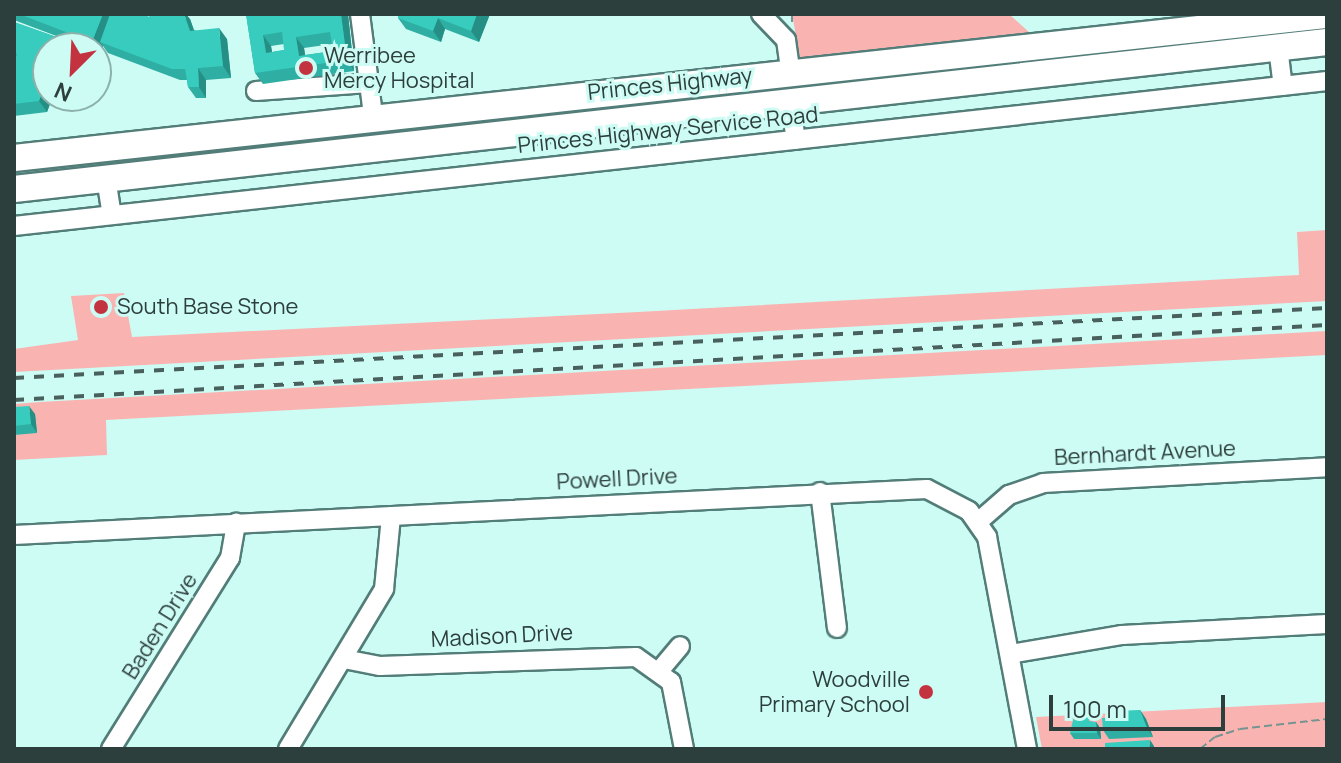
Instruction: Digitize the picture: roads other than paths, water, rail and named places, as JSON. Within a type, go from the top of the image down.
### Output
[{"type":"highway","name":"Princes Highway","points":[[14,158],[1295,16]]},
{"type":"highway","points":[[1278,47],[1295,16]]},
{"type":"highway","name":"Princes Highway","points":[[14,189],[1327,42]]},
{"type":"highway","points":[[790,70],[790,102]]},
{"type":"highway","points":[[242,132],[247,163]]},
{"type":"highway","points":[[99,149],[106,178]]},
{"type":"street","points":[[360,14],[373,118]]},
{"type":"street","points":[[766,15],[786,40],[790,70]]},
{"type":"street","points":[[1278,47],[1283,86]]},
{"type":"street","name":"Princes Highway Service Road","points":[[14,226],[1327,81]]},
{"type":"street","points":[[256,91],[369,83]]},
{"type":"street","points":[[790,102],[796,140]]},
{"type":"street","points":[[106,178],[112,215]]},
{"type":"street","name":"Bernhardt Avenue","points":[[979,521],[1009,495],[1043,483],[1327,467]]},
{"type":"street","name":"Powell Drive","points":[[14,535],[927,489],[956,500],[979,521]]},
{"type":"street","points":[[820,492],[837,628]]},
{"type":"street","points":[[288,749],[384,589],[391,516]]},
{"type":"street","points":[[979,521],[992,555],[1027,749]]},
{"type":"street","name":"Baden Drive","points":[[111,749],[230,558],[236,523]]},
{"type":"street","points":[[1010,654],[1122,635],[1327,624]]},
{"type":"street","points":[[680,646],[660,670],[677,695],[684,749]]},
{"type":"street","name":"Madison Drive","points":[[344,659],[380,666],[620,654],[660,670]]},
{"type":"railway","points":[[14,378],[1327,308]]},
{"type":"railway","points":[[14,400],[1327,325]]},
{"type":"place","name":"Werribee Mercy Hospital","points":[[306,68]]},
{"type":"place","name":"South Base Stone","points":[[101,307]]},
{"type":"place","name":"Woodville Primary School","points":[[926,692]]}]
